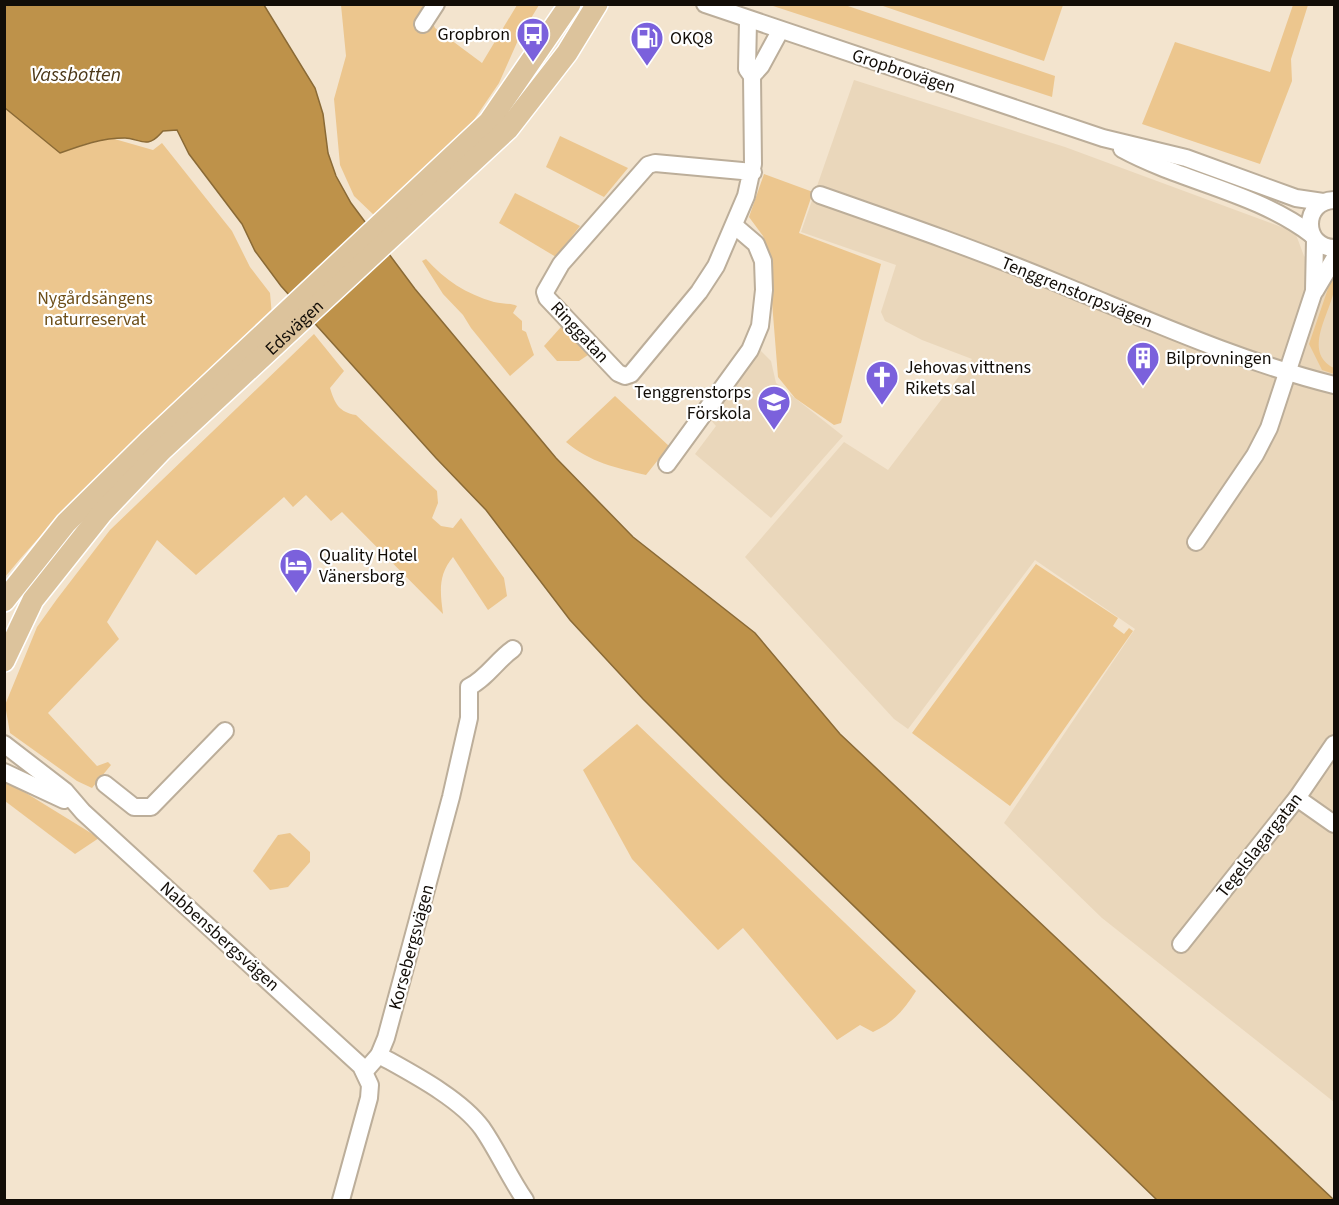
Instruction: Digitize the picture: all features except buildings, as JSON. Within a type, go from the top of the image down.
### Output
[{"type":"main road","name":"Edsvägen","points":[[406,211],[489,122],[570,4]]},
{"type":"main road","name":"Edsvägen","points":[[4,601],[66,523],[147,442],[281,327],[406,211],[508,129],[567,53],[597,4]]},
{"type":"main road","name":"Edsvägen","points":[[4,661],[33,600],[102,513],[281,327]]},
{"type":"street","points":[[423,24],[436,4]]},
{"type":"street","name":"Gropbrovägen","points":[[705,4],[748,21],[1103,138],[1186,158],[1296,198],[1329,201]]},
{"type":"street","name":"Ringgatan","points":[[748,21],[747,69],[752,76],[753,172],[735,226],[716,266],[699,292],[631,374],[625,376],[618,373],[545,292],[561,264],[648,165],[655,163],[753,172]]},
{"type":"street","points":[[752,76],[761,66],[780,31]]},
{"type":"street","name":"Gropbrovägen","points":[[1103,138],[1145,161],[1269,208],[1324,246],[1335,248]]},
{"type":"street","name":"Tenggrenstorpsvägen","points":[[820,195],[1030,272],[1210,346],[1289,374],[1335,386]]},
{"type":"street","points":[[1314,291],[1313,237],[1310,217],[1317,206],[1329,201]]},
{"type":"street","points":[[667,464],[750,350],[760,326],[764,300],[763,261],[756,244],[735,226]]},
{"type":"street","points":[[1196,542],[1255,455],[1269,428],[1289,374],[1314,291],[1335,260]]},
{"type":"street","name":"Korsebergsvägen","points":[[365,1071],[379,1055],[386,1038],[451,797],[469,718],[469,687],[479,682],[501,658],[513,650]]},
{"type":"street","points":[[105,784],[134,807],[151,807],[225,731]]},
{"type":"street","name":"Nabbensbergsvägen","points":[[4,744],[65,791],[73,802],[352,1056],[365,1071]]},
{"type":"street","name":"Tegelslagargatan","points":[[1181,944],[1297,798],[1335,744]]},
{"type":"street","name":"Nabbensbergsvägen","points":[[4,772],[73,802]]},
{"type":"street","points":[[1297,798],[1335,824]]},
{"type":"street","points":[[379,1055],[417,1077],[471,1116],[490,1141],[525,1200]]},
{"type":"street","points":[[341,1200],[369,1098],[370,1085],[365,1071]]},
{"type":"shaded area","points":[[854,80],[1065,147],[1295,232],[1304,256],[1334,279],[1334,1102],[1102,918],[1004,823],[1135,629],[1035,560],[908,729],[894,719],[745,557],[844,442],[888,470],[972,359],[922,340],[885,321],[881,312],[896,265],[801,232]]},
{"type":"shaded area","name":"Tenggrenstorps Förskola","points":[[759,349],[771,361],[776,383],[843,436],[771,518],[695,454],[716,426],[709,418]]},
{"type":"green space","points":[[341,5],[425,5],[435,28],[482,63],[517,5],[539,5],[519,38],[499,83],[465,133],[377,218],[354,196],[340,165],[334,99],[346,56]]},
{"type":"green space","points":[[770,5],[845,5],[1055,76],[1052,97]]},
{"type":"green space","points":[[880,5],[1063,5],[1044,61]]},
{"type":"green space","points":[[1293,5],[1308,5],[1291,59],[1292,81],[1260,164],[1142,124],[1175,42],[1270,72]]},
{"type":"green space","name":"Nygårdsängens naturreservat","points":[[4,69],[74,148],[111,138],[153,150],[162,143],[232,231],[250,267],[270,293],[272,316],[167,410],[100,474],[67,507],[5,577]]},
{"type":"green space","points":[[560,136],[628,168],[604,197],[546,167]]},
{"type":"green space","points":[[764,174],[813,192],[799,233],[881,264],[841,423],[834,425],[795,398],[778,377],[768,252],[763,236],[749,217]]},
{"type":"green space","points":[[515,193],[580,226],[556,257],[499,223]]},
{"type":"green space","points":[[426,259],[448,280],[465,290],[484,299],[517,306],[513,313],[522,321],[522,330],[526,332],[534,355],[510,376],[463,315],[443,294],[422,261]]},
{"type":"green space","points":[[1334,271],[1332,300],[1320,332],[1319,343],[1320,352],[1325,361],[1334,368],[1334,374],[1322,370],[1309,344]]},
{"type":"green space","points":[[561,327],[582,346],[588,355],[579,361],[557,361],[544,346]]},
{"type":"green space","points":[[314,334],[344,371],[330,388],[338,406],[345,412],[356,415],[437,491],[438,503],[432,518],[441,526],[453,528],[461,518],[504,578],[507,596],[488,610],[453,557],[442,577],[443,614],[342,512],[331,521],[306,495],[293,507],[284,497],[196,575],[157,540],[107,622],[119,639],[48,713],[97,766],[108,762],[111,765],[92,788],[77,781],[10,733],[5,705],[37,627],[110,530]]},
{"type":"green space","points":[[615,396],[669,446],[646,475],[614,467],[584,455],[566,442]]},
{"type":"green space","points":[[1036,564],[1118,618],[1113,626],[1124,634],[1129,628],[1133,631],[1010,806],[912,733]]},
{"type":"green space","points":[[637,724],[916,991],[892,1020],[873,1032],[860,1025],[837,1040],[743,928],[718,950],[632,859],[583,770]]},
{"type":"green space","points":[[4,782],[13,785],[99,838],[75,854],[5,801]]},
{"type":"green space","points":[[290,833],[310,852],[310,862],[288,887],[270,890],[253,871],[278,835]]},
{"type":"water","name":"Vassbotten","points":[[4,5],[264,5],[315,88],[323,114],[328,153],[336,176],[351,203],[415,289],[556,458],[633,537],[755,633],[840,734],[1334,1200],[1157,1200],[725,781],[643,699],[570,620],[486,510],[281,286],[255,251],[242,224],[189,154],[177,130],[163,131],[148,142],[125,138],[108,139],[60,153],[5,108]]},
{"type":"place","name":"Gropbron","points":[[533,63]]},
{"type":"place","name":"OKQ8","points":[[647,67]]},
{"type":"place","name":"Bilprovningen","points":[[1143,387]]},
{"type":"place","name":"Jehovas vittnens Rikets sal","points":[[882,406]]},
{"type":"place","name":"Tenggrenstorps Förskola","points":[[774,431]]},
{"type":"place","name":"Quality Hotel Vänersborg","points":[[296,594]]}]
